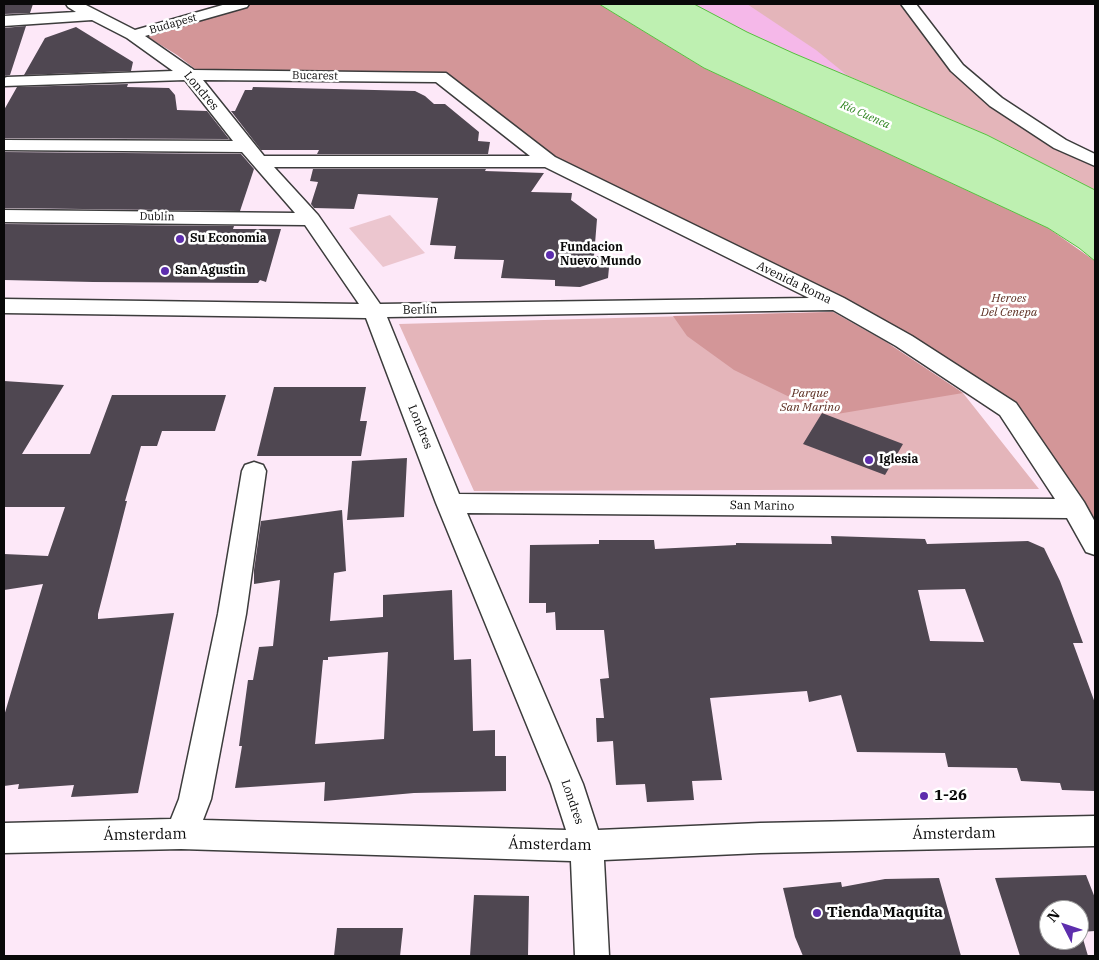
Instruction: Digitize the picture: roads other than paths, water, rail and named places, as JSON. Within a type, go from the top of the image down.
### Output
[{"type":"street","name":"Londres","points":[[74,4],[133,35],[190,75],[246,147],[311,219],[374,311],[449,503],[566,784],[587,846],[592,956]]},
{"type":"street","name":"Budapest","points":[[133,35],[242,4]]},
{"type":"street","points":[[908,4],[957,68],[996,102],[1060,144],[1095,161]]},
{"type":"street","points":[[4,21],[95,15]]},
{"type":"street","name":"Bucarest","points":[[7,82],[190,75],[440,77]]},
{"type":"street","name":"Avenida Roma","points":[[440,77],[548,161],[836,304],[904,340],[1008,409],[1075,509],[1095,546]]},
{"type":"street","points":[[4,145],[246,147]]},
{"type":"street","points":[[259,162],[548,161]]},
{"type":"street","name":"Dublin","points":[[4,216],[311,219]]},
{"type":"street","name":"Berlín","points":[[4,306],[374,311],[836,304]]},
{"type":"street","points":[[181,834],[196,799],[232,614],[254,471]]},
{"type":"street","name":"San Marino","points":[[449,503],[1075,509]]},
{"type":"street","name":"Ámsterdam","points":[[4,838],[181,834],[587,846],[760,838],[1095,831]]},
{"type":"water","name":"Río Cuenca","points":[[599,4],[694,4],[747,32],[793,53],[987,135],[1095,190],[1095,261],[1048,228],[704,68]]},
{"type":"place","name":"Su Economia","points":[[180,239]]},
{"type":"place","name":"Fundacion Nuevo Mundo","points":[[550,255]]},
{"type":"place","name":"San Agustin","points":[[165,271]]},
{"type":"place","name":"Iglesia","points":[[869,460]]},
{"type":"place","name":"1-26","points":[[924,796]]},
{"type":"place","name":"Tienda Maquita","points":[[817,913]]},
{"type":"park label","name":"Heroes Del Cenepa","points":[[1009,306]]},
{"type":"park label","name":"Parque San Marino","points":[[810,401]]}]
